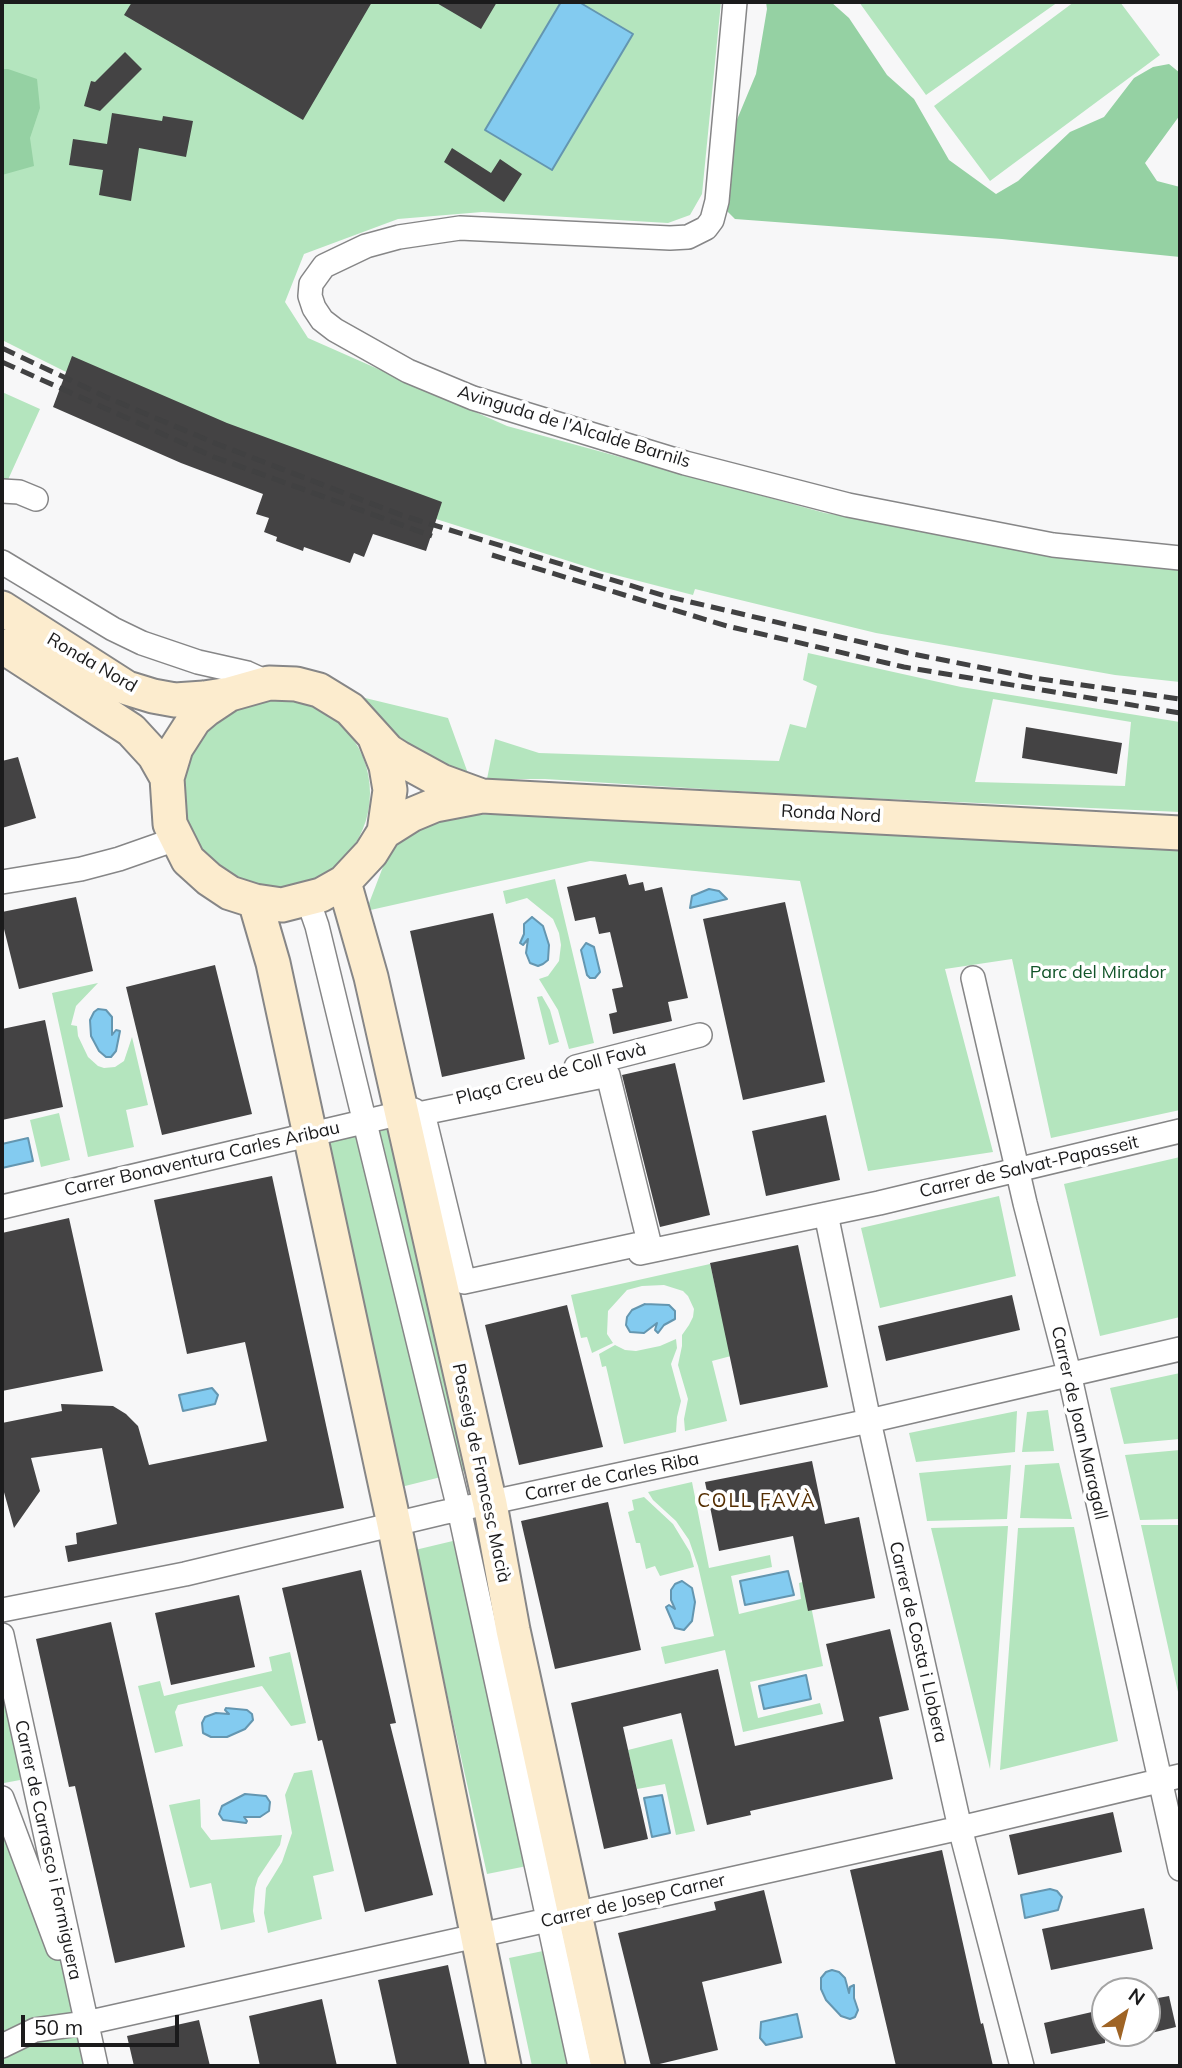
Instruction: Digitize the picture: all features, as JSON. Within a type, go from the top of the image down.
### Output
[{"type":"street","name":"Avinguda de l'Alcalde Barnils","points":[[735,2],[718,201],[712,220],[706,228],[688,237],[670,238],[460,228],[399,237],[366,246],[324,265],[311,284],[310,296],[322,320],[384,358],[473,398],[685,463],[848,505],[1053,545],[1180,558]]},
{"type":"street","points":[[2,491],[19,492],[36,499]]},
{"type":"street","points":[[2,562],[113,629],[142,643],[198,662],[247,673],[269,683]]},
{"type":"street","name":"Ronda Nord","points":[[2,608],[127,688],[175,700],[230,694],[269,683],[296,684],[319,690],[350,709],[388,751],[441,781],[482,796]]},
{"type":"street","name":"Ronda Nord","points":[[2,646],[131,730],[154,755],[167,778]]},
{"type":"street","name":"Ronda Nord","points":[[2,656],[71,689]]},
{"type":"street","name":"Ronda Nord","points":[[230,694],[207,709],[183,734],[176,748],[167,778],[170,824],[188,860],[209,879],[230,892],[255,901],[282,905],[308,900],[344,882],[371,853],[384,832],[390,790],[386,766],[376,738]]},
{"type":"street","name":"Ronda Nord","points":[[384,832],[411,815],[435,805],[482,796],[1180,833]]},
{"type":"street","points":[[2,881],[81,869],[176,839]]},
{"type":"street","name":"Passeig de Francesc Macià","points":[[344,882],[371,977],[402,1113],[475,1507]]},
{"type":"street","name":"Passeig de Francesc Macià","points":[[308,900],[317,926],[365,1121],[475,1507],[513,1630],[562,1916],[580,2066]]},
{"type":"street","points":[[255,901],[273,963],[394,1524],[504,2066]]},
{"type":"street","name":"Carrer de Joan Maragall","points":[[973,978],[1017,1171],[1170,1778],[1180,1868]]},
{"type":"street","name":"Plaça Creu de Coll Favà","points":[[402,1113],[700,1035]]},
{"type":"street","points":[[645,1247],[608,1075],[423,1113],[464,1282],[826,1214]]},
{"type":"street","name":"Carrer Bonaventura Carles Aribau","points":[[2,1206],[402,1113]]},
{"type":"street","name":"Carrer de Salvat-Papasseit","points":[[826,1214],[1180,1132]]},
{"type":"street","name":"Carrer de Costa i Llobera","points":[[826,1214],[869,1421],[960,1828],[1022,2066]]},
{"type":"street","name":"Carrer de Carles Riba","points":[[2,1609],[185,1574],[394,1524],[869,1421],[1180,1349]]},
{"type":"street","name":"Carrer de Carrasco i Formiguera","points":[[2,1635],[86,2024]]},
{"type":"street","name":"Carrer de Josep Carner","points":[[2,2046],[35,2031],[86,2024],[960,1828],[1170,1778]]},
{"type":"street","points":[[2,1798],[86,2024],[96,2066]]},
{"type":"street","name":"Passeig de Francesc Macià","points":[[562,1916],[608,2066]]},
{"type":"green space","points":[[2,2],[721,2],[702,194],[690,215],[668,223],[482,212],[398,219],[304,254],[285,302],[308,338],[507,426],[825,513],[1180,569],[1180,682],[1115,675],[876,633],[695,589],[693,595],[600,571],[436,519],[231,442],[64,371],[2,340]]},
{"type":"green space","points":[[766,2],[831,2],[849,18],[887,75],[914,99],[949,160],[996,194],[1018,181],[1070,132],[1104,117],[1134,78],[1153,67],[1169,64],[1180,73],[1180,115],[1145,163],[1157,181],[1180,187],[1180,257],[1002,239],[735,219],[723,207],[731,134],[756,74]]},
{"type":"green space","points":[[859,2],[1058,2],[926,95]]},
{"type":"green space","points":[[1074,2],[1120,2],[1160,55],[990,181],[934,106]]},
{"type":"green space","points":[[2,69],[37,79],[40,108],[30,138],[34,166],[2,175]]},
{"type":"green space","points":[[2,392],[40,409],[2,493]]},
{"type":"green space","points":[[808,653],[961,687],[1180,722],[1180,812],[799,795],[545,779],[487,779],[495,739],[539,753],[779,761],[790,724],[806,728],[817,686],[803,680]],"holes":[[[993,699],[1131,722],[1125,786],[975,782]]]},
{"type":"green space","points":[[361,697],[448,718],[470,779],[411,747],[381,724]]},
{"type":"green space","points":[[275,698],[311,705],[342,726],[363,757],[370,793],[363,829],[342,860],[311,881],[275,888],[239,881],[208,860],[187,829],[180,793],[187,757],[208,726],[239,705]]},
{"type":"green space","name":"Parc del Mirador","points":[[769,811],[1180,833],[1180,1110],[1051,1138],[1012,959],[945,969],[993,1152],[868,1171],[800,881],[590,861],[366,911],[391,846],[412,825],[453,815]]},
{"type":"green space","points":[[555,879],[594,1043],[569,1049],[558,1010],[539,979],[548,976],[559,961],[559,933],[553,919],[527,898],[506,904],[503,891]]},
{"type":"green space","points":[[98,983],[76,1006],[71,1025],[77,1026],[78,1036],[88,1057],[104,1068],[115,1067],[124,1061],[132,1037],[148,1105],[126,1110],[134,1147],[88,1157],[52,993]]},
{"type":"green space","points":[[542,996],[550,1010],[559,1042],[549,1045],[537,997]]},
{"type":"green space","points":[[59,1113],[70,1160],[41,1167],[30,1120]]},
{"type":"green space","points":[[393,1126],[469,1470],[401,1487],[321,1145]]},
{"type":"green space","points":[[1180,1157],[1180,1317],[1100,1336],[1064,1184]]},
{"type":"green space","points":[[999,1196],[1016,1276],[880,1308],[861,1228]]},
{"type":"green space","points":[[710,1264],[731,1356],[712,1361],[727,1421],[685,1431],[684,1419],[688,1399],[678,1365],[682,1335],[693,1317],[694,1309],[688,1296],[683,1291],[664,1285],[627,1290],[608,1311],[607,1334],[613,1343],[592,1353],[587,1337],[581,1338],[571,1295]]},
{"type":"green space","points":[[676,1339],[677,1348],[671,1364],[681,1401],[676,1432],[624,1444],[606,1366],[602,1367],[599,1354],[615,1345],[636,1351],[660,1346]]},
{"type":"green space","points":[[1180,1373],[1180,1439],[1124,1444],[1110,1388]]},
{"type":"green space","points":[[1048,1410],[1054,1451],[1022,1452],[1027,1412]]},
{"type":"green space","points":[[1017,1411],[1015,1452],[916,1462],[909,1433]]},
{"type":"green space","points":[[1180,1450],[1180,1519],[1140,1520],[1125,1455]]},
{"type":"green space","points":[[1059,1463],[1072,1519],[1020,1518],[1025,1465]]},
{"type":"green space","points":[[1011,1465],[1007,1519],[927,1521],[919,1473]]},
{"type":"green space","points":[[692,1482],[709,1568],[770,1555],[772,1567],[731,1576],[739,1614],[801,1599],[799,1583],[806,1581],[823,1666],[750,1682],[758,1718],[820,1703],[823,1714],[743,1732],[725,1650],[665,1664],[661,1647],[714,1636],[698,1566],[689,1540],[676,1521],[648,1492]]},
{"type":"green space","points":[[644,1497],[673,1524],[690,1552],[694,1567],[660,1576],[655,1566],[646,1569],[640,1543],[636,1543],[628,1512],[634,1510],[632,1500]]},
{"type":"green space","points":[[1141,1525],[1180,1525],[1180,1701]]},
{"type":"green space","points":[[1008,1526],[990,1769],[931,1528]]},
{"type":"green space","points":[[1074,1527],[1118,1741],[1000,1770],[1018,1528]]},
{"type":"green space","points":[[478,1535],[552,1861],[487,1874],[415,1550]]},
{"type":"green space","points":[[2,1635],[27,1770],[20,1780],[4,1783],[2,1781]]},
{"type":"green space","points":[[290,1652],[306,1723],[291,1726],[262,1686],[178,1705],[175,1712],[183,1746],[155,1753],[138,1686],[160,1681],[164,1696],[272,1671],[269,1657]]},
{"type":"green space","points":[[672,1739],[695,1831],[676,1835],[665,1784],[637,1789],[628,1750]]},
{"type":"green space","points":[[312,1770],[334,1871],[313,1876],[322,1919],[268,1933],[264,1913],[266,1888],[282,1862],[292,1833],[285,1795],[294,1773]]},
{"type":"green space","points":[[2,1798],[86,2023],[96,2066],[2,2066]]},
{"type":"green space","points":[[200,1799],[201,1827],[211,1840],[282,1835],[280,1845],[258,1878],[253,1911],[255,1922],[221,1930],[211,1883],[190,1888],[169,1805]]},
{"type":"green space","points":[[577,1944],[602,2066],[532,2066],[509,1958]]},
{"type":"water","points":[[561,2],[579,2],[633,34],[552,170],[485,130]]},
{"type":"water","points":[[709,889],[719,891],[727,899],[690,908],[692,896]]},
{"type":"water","points":[[532,917],[543,926],[549,945],[548,960],[538,966],[530,963],[526,953],[528,939],[523,945],[520,943],[524,924]]},
{"type":"water","points":[[586,943],[594,947],[600,972],[595,978],[587,975],[581,950]]},
{"type":"water","points":[[98,1009],[106,1010],[112,1017],[112,1035],[116,1030],[120,1031],[116,1051],[111,1057],[106,1057],[99,1051],[91,1036],[90,1020]]},
{"type":"water","points":[[28,1138],[33,1161],[2,1168],[2,1144]]},
{"type":"water","points":[[645,1304],[669,1305],[675,1311],[675,1319],[664,1325],[658,1333],[655,1330],[657,1323],[644,1333],[630,1332],[626,1325],[627,1317],[632,1310]]},
{"type":"water","points":[[212,1388],[218,1395],[215,1404],[183,1411],[179,1395]]},
{"type":"water","points":[[788,1571],[794,1595],[745,1605],[740,1581]]},
{"type":"water","points":[[682,1581],[692,1588],[695,1602],[692,1621],[684,1630],[675,1628],[666,1607],[669,1605],[675,1609],[671,1590],[675,1584]]},
{"type":"water","points":[[806,1675],[811,1699],[764,1709],[759,1686]]},
{"type":"water","points":[[226,1708],[247,1710],[252,1714],[253,1720],[245,1729],[227,1737],[211,1737],[203,1733],[202,1723],[205,1717],[216,1713],[229,1714]]},
{"type":"water","points":[[245,1794],[266,1796],[270,1802],[269,1811],[260,1817],[244,1817],[246,1823],[223,1820],[219,1814],[222,1806]]},
{"type":"water","points":[[662,1795],[670,1833],[652,1837],[644,1798]]},
{"type":"water","points":[[1050,1889],[1057,1891],[1062,1897],[1058,1910],[1025,1918],[1021,1895]]},
{"type":"water","points":[[832,1970],[845,1978],[849,1993],[850,1987],[854,1985],[858,2010],[855,2017],[850,2019],[841,2016],[826,2000],[821,1989],[821,1978]]},
{"type":"water","points":[[797,2014],[802,2037],[766,2045],[760,2038],[761,2022]]},
{"type":"building","points":[[132,2],[372,2],[303,120],[124,15]]},
{"type":"building","points":[[435,2],[497,2],[481,29]]},
{"type":"building","points":[[125,52],[142,69],[100,111],[84,106],[91,81],[95,82]]},
{"type":"building","points":[[112,113],[162,121],[163,116],[193,121],[186,157],[139,148],[131,201],[99,195],[103,170],[69,165],[73,139],[107,144]]},
{"type":"building","points":[[452,148],[491,173],[500,159],[522,174],[504,202],[444,162]]},
{"type":"building","points":[[72,356],[227,423],[442,502],[426,551],[373,534],[364,557],[354,553],[350,563],[304,547],[303,551],[276,541],[277,537],[264,532],[269,518],[256,514],[263,494],[181,463],[53,407]]},
{"type":"building","points":[[1026,727],[1122,743],[1117,774],[1022,758]]},
{"type":"building","points":[[18,757],[36,818],[2,828],[2,761]]},
{"type":"building","points":[[626,874],[629,885],[643,882],[645,891],[662,887],[688,998],[668,1002],[672,1021],[613,1034],[609,1014],[617,1012],[612,989],[623,987],[610,932],[599,934],[595,917],[575,921],[567,887]]},
{"type":"building","points":[[76,897],[93,971],[19,989],[2,912]]},
{"type":"building","points":[[785,902],[825,1082],[743,1100],[703,919]]},
{"type":"building","points":[[493,913],[525,1059],[442,1077],[410,931]]},
{"type":"building","points":[[215,965],[252,1114],[162,1135],[126,987]]},
{"type":"building","points":[[45,1020],[63,1107],[2,1120],[2,1029]]},
{"type":"building","points":[[675,1063],[710,1215],[660,1227],[622,1075]]},
{"type":"building","points":[[826,1115],[840,1180],[766,1196],[752,1131]]},
{"type":"building","points":[[272,1176],[344,1508],[68,1562],[65,1546],[77,1544],[76,1533],[117,1524],[102,1448],[31,1458],[40,1491],[14,1528],[2,1485],[2,1423],[62,1411],[61,1404],[113,1406],[138,1426],[149,1465],[267,1441],[245,1342],[187,1354],[154,1200]]},
{"type":"building","points":[[69,1218],[103,1371],[2,1391],[2,1233]]},
{"type":"building","points":[[798,1245],[828,1387],[740,1405],[710,1263]]},
{"type":"building","points":[[1012,1295],[1020,1330],[886,1361],[878,1326]]},
{"type":"building","points":[[567,1305],[603,1447],[519,1465],[485,1325]]},
{"type":"building","points":[[812,1461],[825,1524],[859,1517],[875,1598],[808,1611],[793,1536],[719,1551],[705,1482]]},
{"type":"building","points":[[608,1502],[641,1650],[555,1669],[521,1521]]},
{"type":"building","points":[[361,1570],[396,1723],[390,1724],[433,1895],[365,1912],[322,1740],[318,1741],[282,1588]]},
{"type":"building","points":[[239,1595],[255,1667],[171,1685],[155,1613]]},
{"type":"building","points":[[111,1622],[185,1947],[115,1963],[75,1786],[69,1787],[36,1639]]},
{"type":"building","points":[[890,1629],[909,1710],[879,1717],[893,1779],[750,1811],[751,1815],[707,1825],[681,1713],[623,1727],[648,1839],[604,1849],[571,1703],[718,1669],[735,1746],[844,1721],[826,1644]]},
{"type":"building","points":[[1113,1812],[1122,1852],[1018,1875],[1009,1835]]},
{"type":"building","points":[[942,1850],[993,2066],[896,2066],[850,1870]]},
{"type":"building","points":[[764,1890],[782,1963],[702,1982],[718,2050],[651,2066],[618,1933],[716,1910],[714,1902]]},
{"type":"building","points":[[1144,1908],[1153,1949],[1051,1970],[1042,1929]]},
{"type":"building","points":[[448,1965],[470,2066],[397,2066],[378,1980]]},
{"type":"building","points":[[1169,1996],[1176,2027],[1161,2031],[1161,1997]]},
{"type":"building","points":[[322,1999],[337,2066],[260,2066],[249,2016]]},
{"type":"building","points":[[1091,2012],[1091,2046],[1051,2054],[1044,2023]]},
{"type":"building","points":[[199,2020],[210,2066],[134,2066],[127,2036]]},
{"type":"railway","points":[[2,348],[106,397],[217,444],[401,515],[665,596],[908,653],[1034,678],[1180,699]]},
{"type":"railway","points":[[2,362],[214,457],[432,536]]},
{"type":"railway","points":[[492,555],[727,626],[904,667],[1180,713]]},
{"type":"district","name":"COLL FAVÀ","points":[[757,1501]]}]
